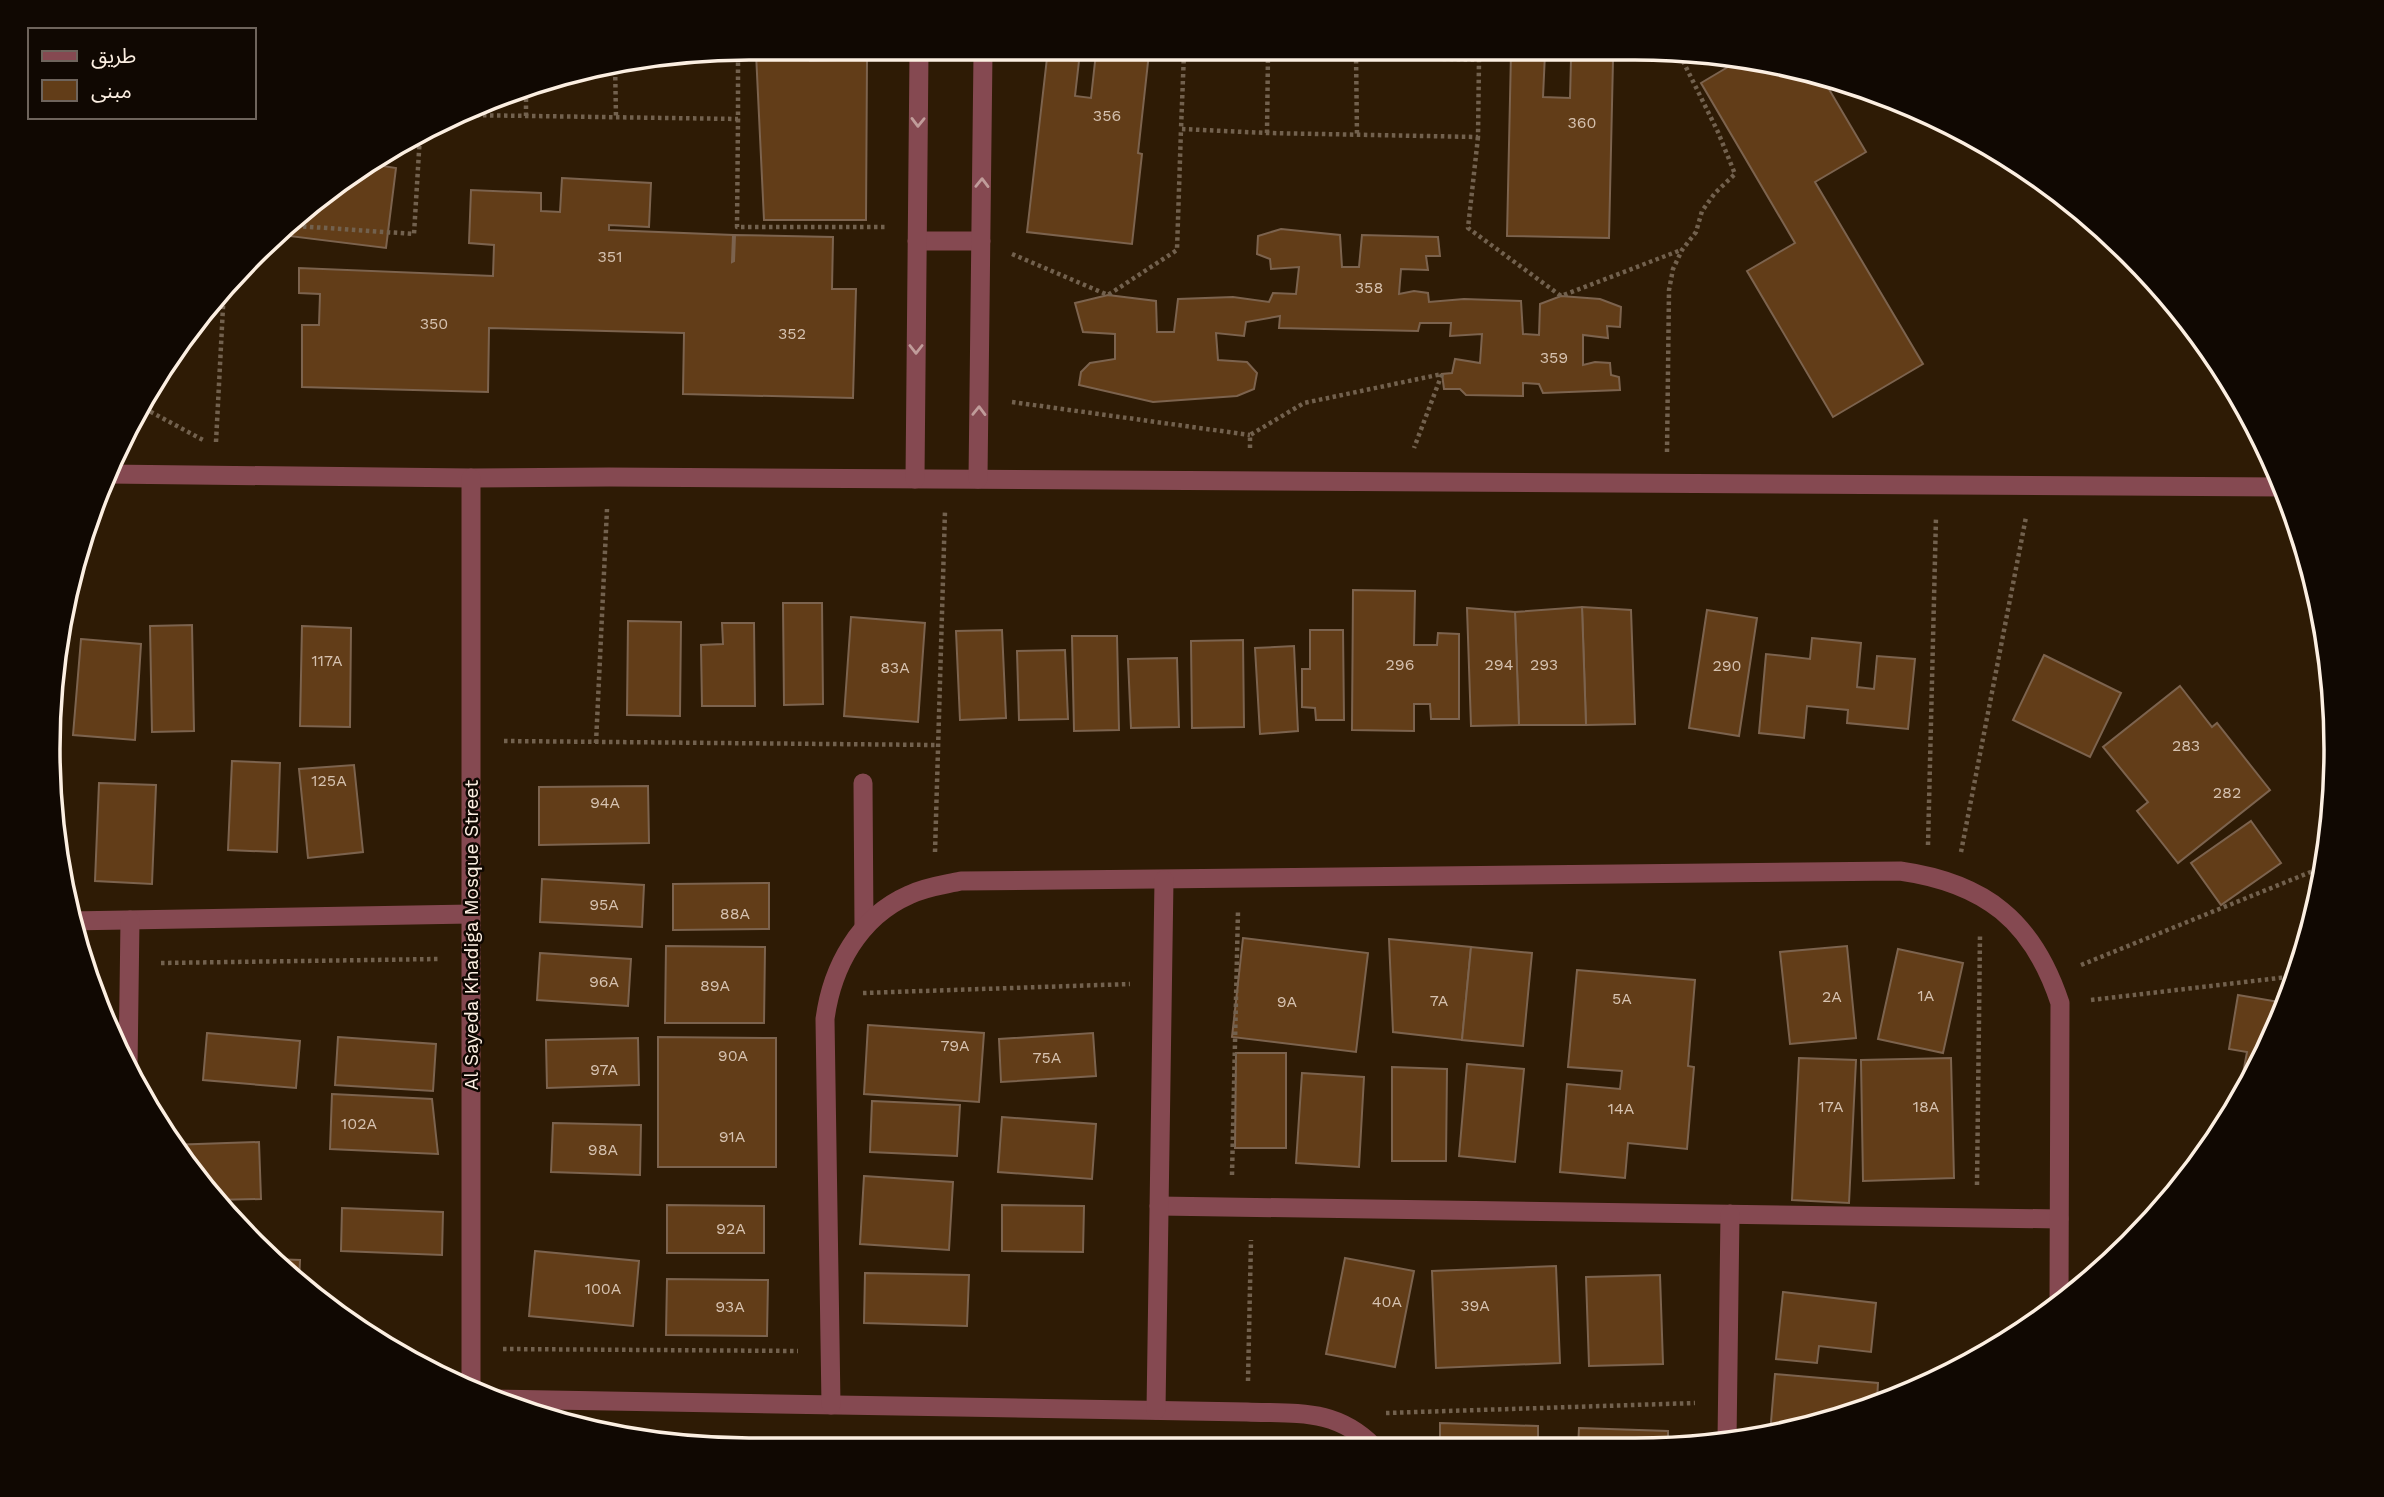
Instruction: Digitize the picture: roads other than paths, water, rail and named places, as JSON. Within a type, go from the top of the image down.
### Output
[{"type":"street","points":[[915,479],[919,60]]},
{"type":"street","points":[[978,479],[983,60]]},
{"type":"street","points":[[917,234],[981,241]]},
{"type":"street","points":[[117,474],[2273,487]]},
{"type":"street","name":"Al Sayeda Khadiga Mosque Street","points":[[471,478],[471,1379]]},
{"type":"street","points":[[863,783],[864,928]]},
{"type":"street","points":[[831,1405],[825,1019],[828,994],[849,948],[864,928],[884,909],[908,895],[961,881],[1900,871],[1955,883],[1980,895],[2023,931],[2039,953],[2060,1003],[2059,1292]]},
{"type":"street","points":[[1156,1410],[1164,880]]},
{"type":"street","points":[[82,921],[471,914]]},
{"type":"street","points":[[128,1047],[130,919]]},
{"type":"street","points":[[1159,1206],[2059,1219]]},
{"type":"street","points":[[1727,1432],[1730,1214]]},
{"type":"street","points":[[523,1400],[1320,1415],[1343,1423],[1365,1438]]}]
